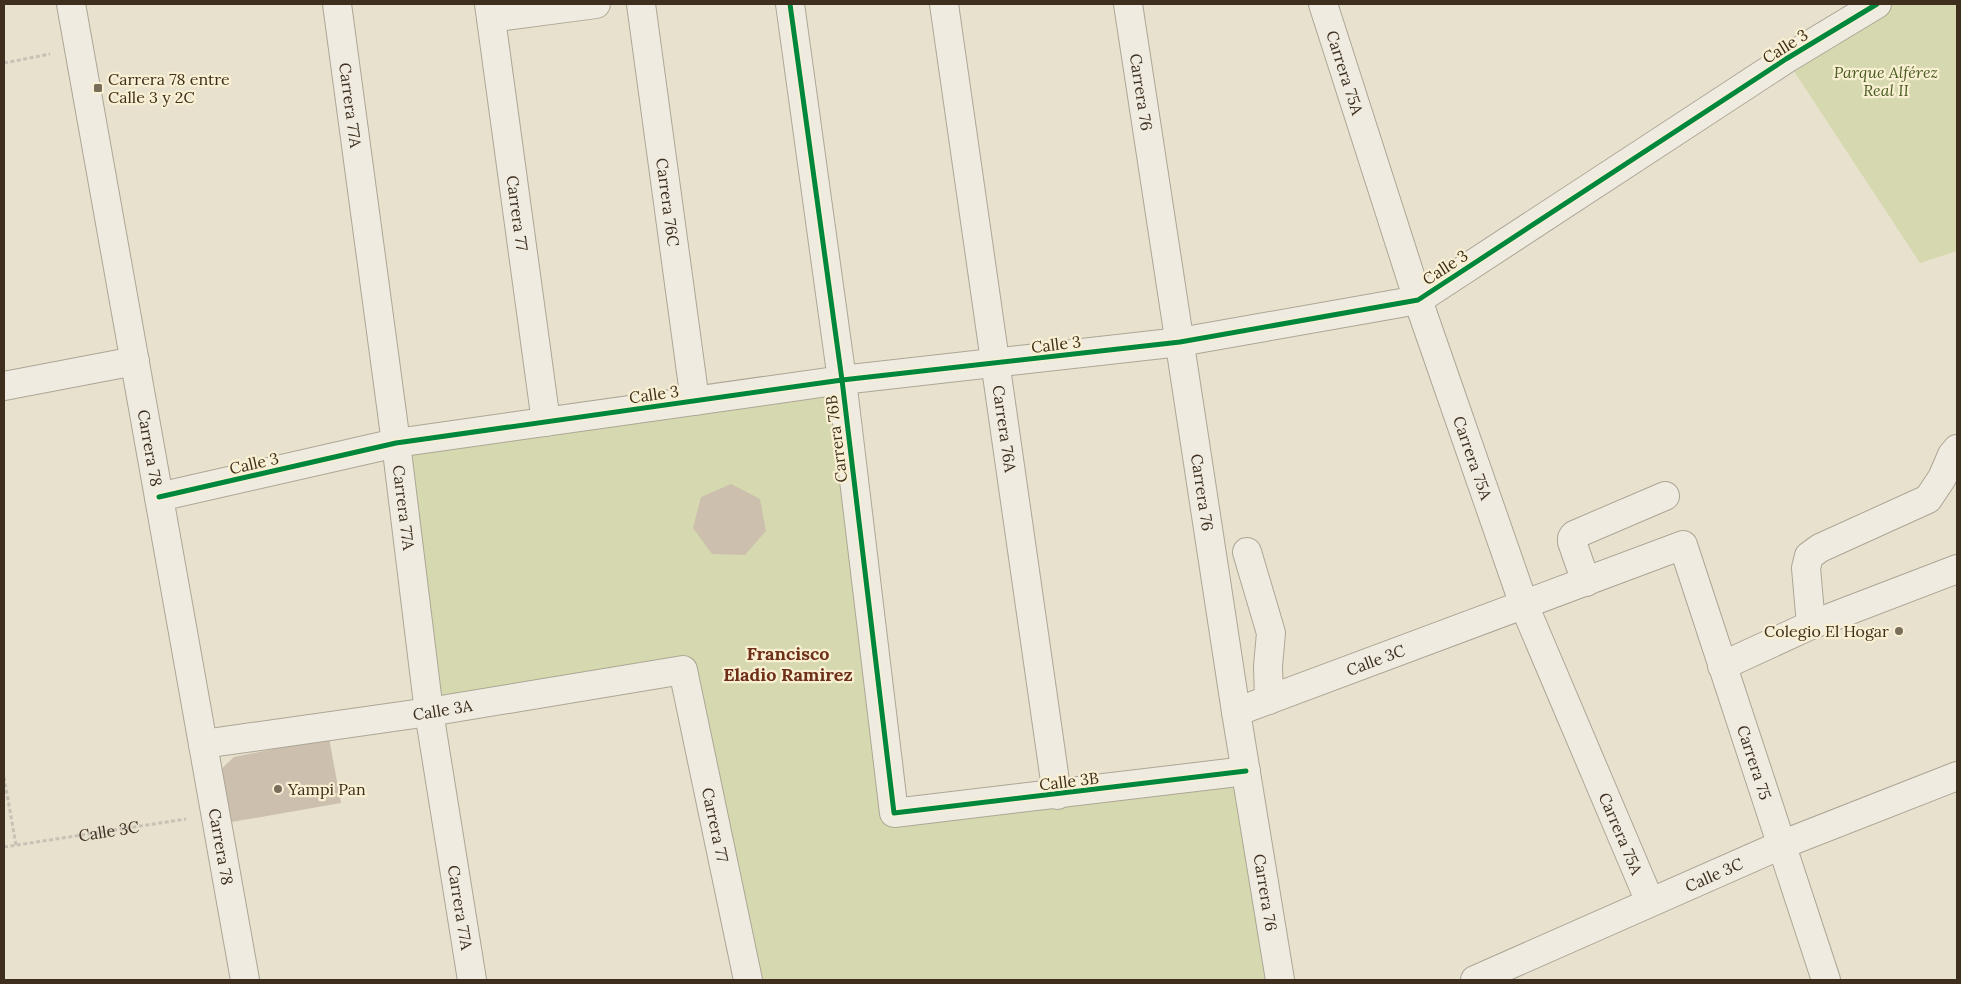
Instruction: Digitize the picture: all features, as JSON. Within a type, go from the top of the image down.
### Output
[{"type":"street","name":"Carrera 78","points":[[71,4],[245,980]]},
{"type":"street","name":"Carrera 77A","points":[[337,4],[396,443],[429,712],[472,980]]},
{"type":"street","points":[[490,11],[596,4]]},
{"type":"street","name":"Carrera 76C","points":[[641,4],[695,401]]},
{"type":"street","name":"Carrera 76B","points":[[790,4],[842,380],[894,813]]},
{"type":"street","name":"Carrera 76A","points":[[944,4],[1057,795]]},
{"type":"street","name":"Carrera 76","points":[[1128,4],[1236,712],[1280,980]]},
{"type":"street","name":"Carrera 75A","points":[[1323,4],[1418,300],[1524,605],[1650,902]]},
{"type":"street","name":"Calle 3","points":[[159,497],[396,443],[842,380],[1180,342],[1418,300],[1786,60],[1876,4]]},
{"type":"street","name":"Carrera 77","points":[[490,11],[546,422]]},
{"type":"street","points":[[4,386],[135,361]]},
{"type":"street","points":[[1811,626],[1806,568],[1809,556],[1820,548],[1928,499],[1942,478],[1952,455],[1957,449]]},
{"type":"street","points":[[1586,582],[1572,542],[1574,535],[1666,496]]},
{"type":"street","name":"Calle 3C","points":[[1236,712],[1683,546]]},
{"type":"street","name":"Carrera 75","points":[[1683,546],[1826,980]]},
{"type":"street","points":[[1246,552],[1270,633],[1268,666],[1269,700]]},
{"type":"street","points":[[1722,666],[1811,626],[1957,569]]},
{"type":"street","name":"Carrera 77","points":[[683,670],[748,980]]},
{"type":"street","name":"Calle 3A","points":[[203,744],[429,712],[683,670]]},
{"type":"street","name":"Calle 3B","points":[[894,813],[1246,771]]},
{"type":"street","name":"Calle 3C","points":[[1475,980],[1782,844],[1957,776]]},
{"type":"path","points":[[4,63],[79,48]]},
{"type":"path","points":[[4,777],[16,845]]},
{"type":"green space","name":"Parque Alférez Real II","points":[[1877,4],[1957,4],[1957,251],[1920,263],[1786,59]]},
{"type":"green space","points":[[842,380],[894,813],[1246,771],[1280,980],[748,980],[683,670],[429,712],[396,443]]},
{"type":"building","points":[[731,484],[760,499],[766,531],[745,555],[712,554],[693,528],[701,497]]},
{"type":"building","name":"Yampi Pan","points":[[329,738],[341,803],[226,823],[215,775],[234,757]]},
{"type":"cycle path","points":[[790,4],[842,380],[894,813],[1246,771]]},
{"type":"cycle path","points":[[159,497],[396,443],[842,380],[1180,342],[1418,300],[1786,59],[1877,4]]},
{"type":"place","name":"Carrera 78 entre Calle 3 y 2C","points":[[98,88]]},
{"type":"place","name":"Colegio El Hogar","points":[[1899,631]]},
{"type":"place","name":"Yampi Pan","points":[[278,789]]},
{"type":"district","name":"Francisco Eladio Ramirez","points":[[788,664]]}]
